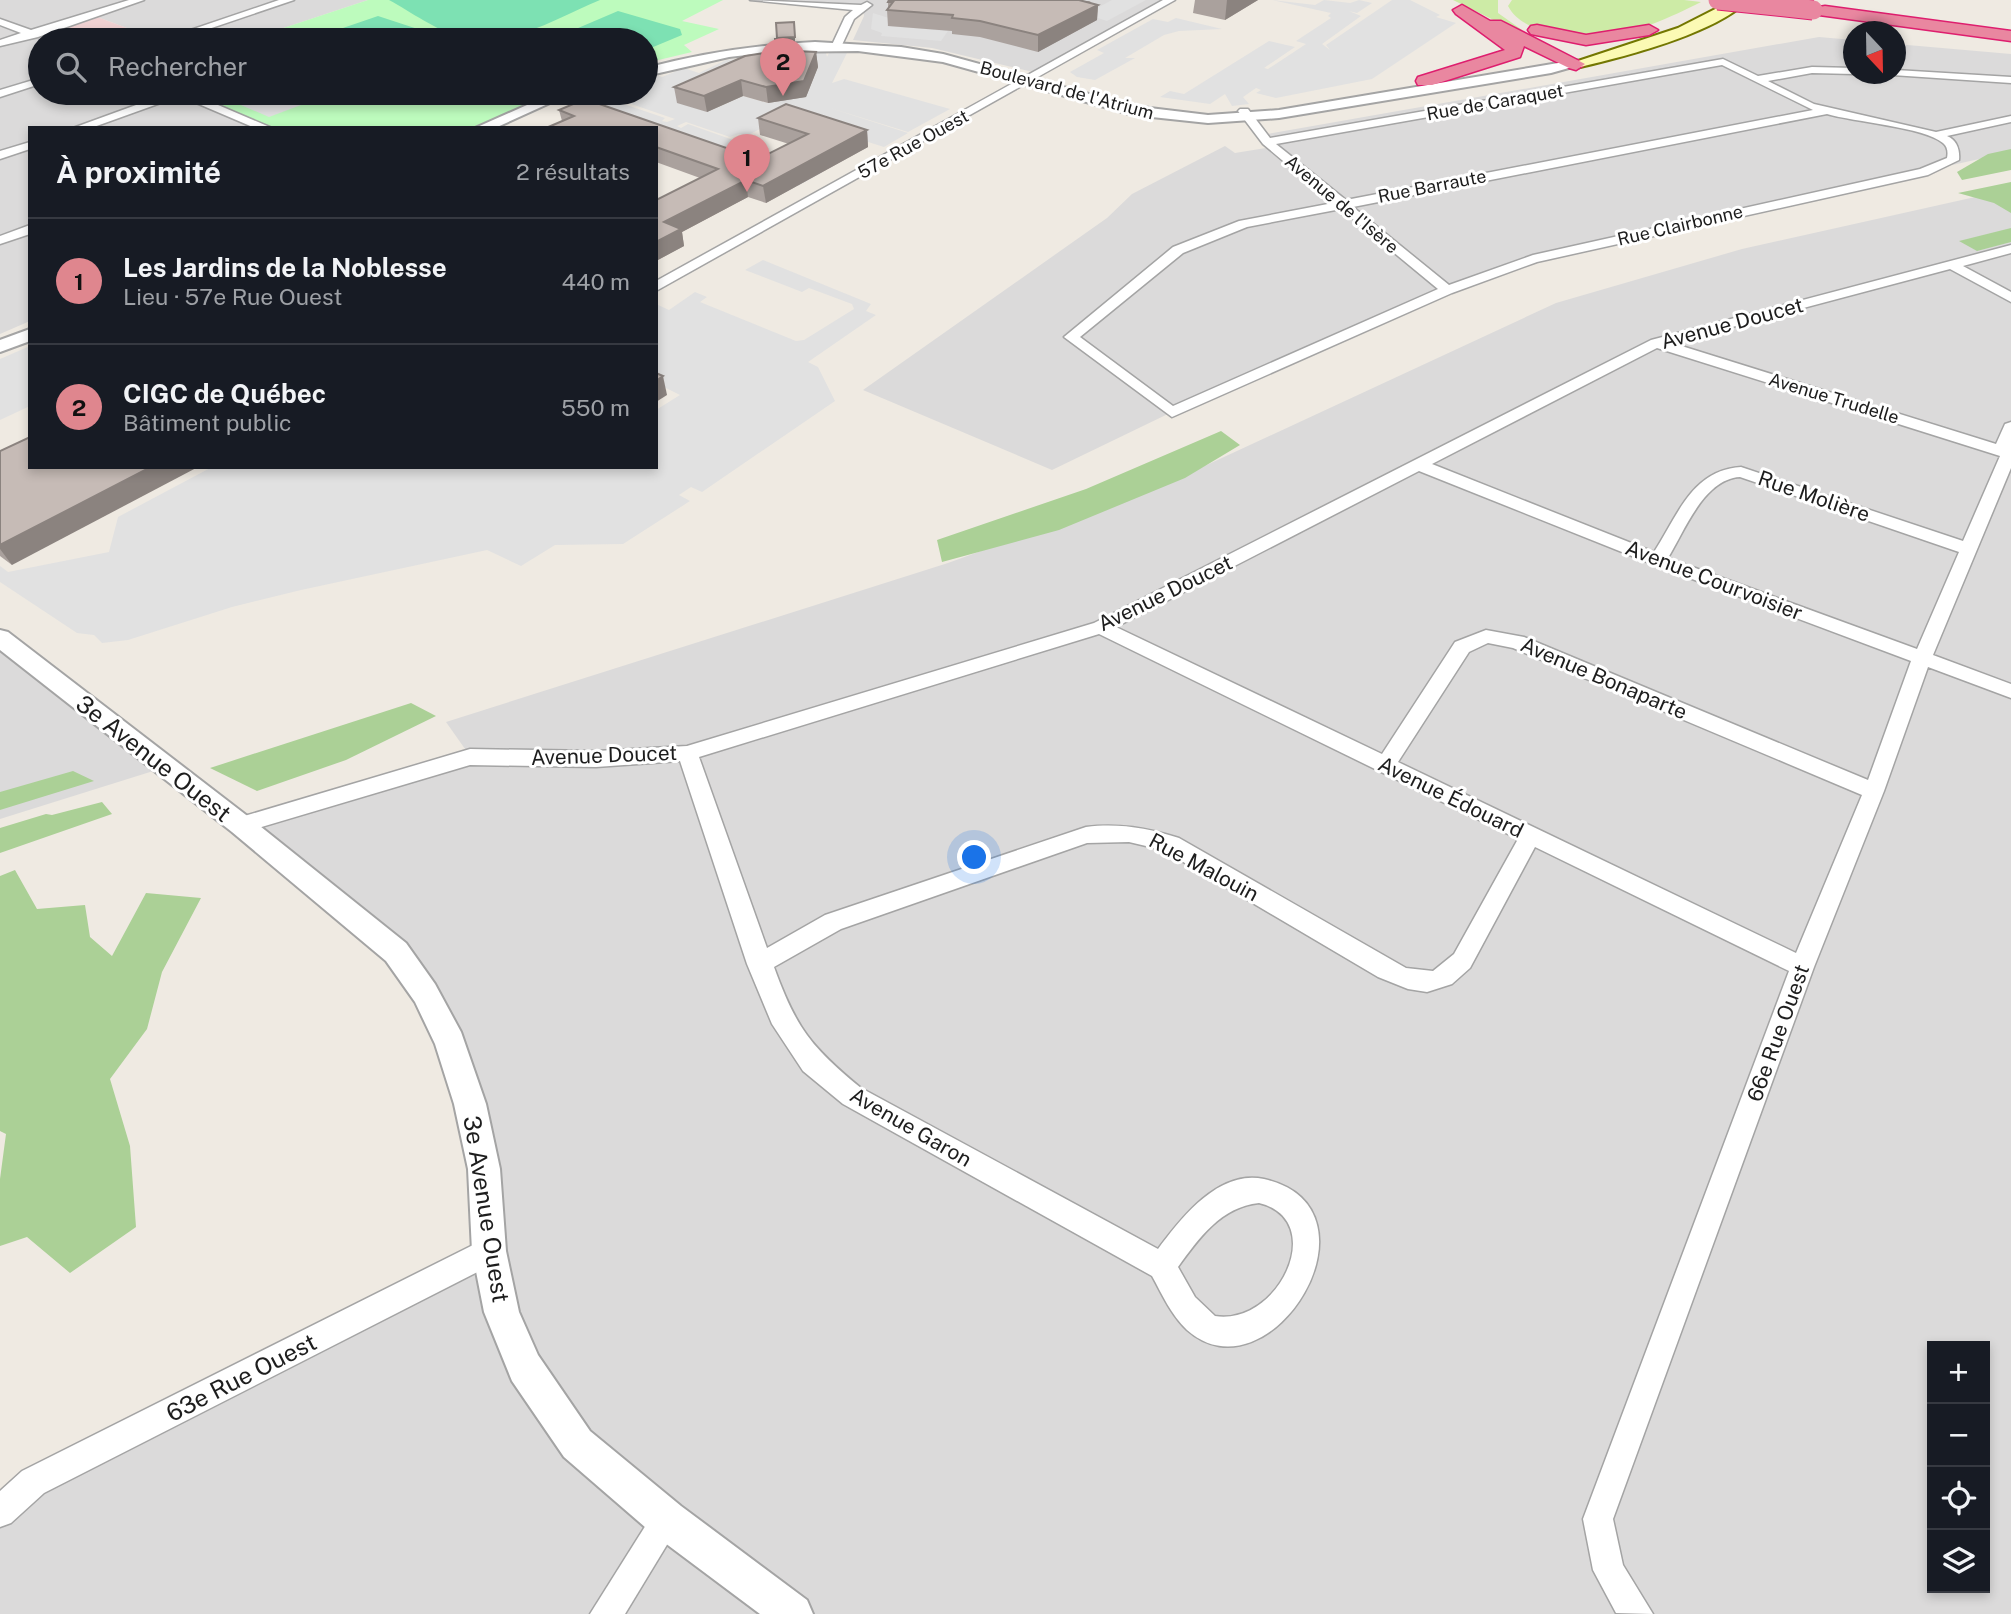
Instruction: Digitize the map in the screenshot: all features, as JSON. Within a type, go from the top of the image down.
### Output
[{"type":"highway","points":[[1426,81],[1514,53],[1515,46],[1504,36],[1443,0]]},
{"type":"highway","points":[[1863,1],[2011,22]]},
{"type":"highway","points":[[1731,2],[1819,10],[2011,36]]},
{"type":"highway","points":[[1501,8],[1520,26],[1573,58]]},
{"type":"highway","points":[[1462,10],[1573,58]]},
{"type":"highway","points":[[1520,26],[1586,40],[1649,30]]},
{"type":"main road","name":"Boulevard de l'Atrium","points":[[1573,58],[1675,21],[1712,0]]},
{"type":"main road","name":"Boulevard de l'Atrium","points":[[1573,58],[1672,35],[1731,2]]},
{"type":"street","points":[[48,28],[139,0]]},
{"type":"street","points":[[203,28],[289,0]]},
{"type":"street","points":[[755,0],[863,8]]},
{"type":"street","points":[[847,40],[850,17],[872,0]]},
{"type":"street","name":"57e Rue Ouest","points":[[658,287],[1170,0]]},
{"type":"street","points":[[847,40],[864,16],[863,8]]},
{"type":"street","points":[[0,22],[28,34]]},
{"type":"street","points":[[0,43],[28,34]]},
{"type":"street","name":"Boulevard de l'Atrium","points":[[658,69],[740,52],[847,40]]},
{"type":"street","name":"Boulevard de l'Atrium","points":[[658,61],[738,45],[847,40],[1032,76],[1144,114],[1206,120],[1573,58]]},
{"type":"street","name":"Boulevard de l'Atrium","points":[[1246,114],[1426,81],[1573,58]]},
{"type":"street","name":"Rue de Caraquet","points":[[1267,142],[1723,62],[1758,79]]},
{"type":"street","points":[[1758,79],[1812,70],[1843,71]]},
{"type":"street","points":[[1906,75],[2011,80]]},
{"type":"street","points":[[1758,79],[1826,111],[1936,135],[2011,119]]},
{"type":"street","points":[[0,94],[28,85]]},
{"type":"street","points":[[85,126],[145,105]]},
{"type":"street","points":[[209,105],[261,126]]},
{"type":"street","points":[[488,126],[546,105]]},
{"type":"street","points":[[514,126],[554,105]]},
{"type":"street","name":"Rue Barraute","points":[[1172,412],[1071,337],[1178,250],[1244,224],[1826,111]]},
{"type":"street","name":"Avenue de l'Isère","points":[[1246,114],[1267,142],[1339,204],[1447,290]]},
{"type":"street","name":"Rue Clairbonne","points":[[1172,412],[1447,290],[1572,249],[1933,169],[1953,160],[1954,151],[1948,141],[1936,135]]},
{"type":"street","points":[[0,155],[28,146]]},
{"type":"street","points":[[0,240],[28,230]]},
{"type":"street","name":"Avenue Doucet","points":[[242,825],[470,757],[596,759],[687,753],[1101,627],[1656,343],[2011,249]]},
{"type":"street","points":[[1952,265],[2011,298]]},
{"type":"street","points":[[0,334],[28,322]]},
{"type":"street","points":[[0,347],[28,335]]},
{"type":"street","name":"Avenue Trudelle","points":[[1656,343],[2007,453]]},
{"type":"street","name":"66e Rue Ouest","points":[[1637,1614],[1618,1591],[1602,1560],[1598,1519],[1802,967],[1874,791],[1922,658],[2007,453],[2011,427]]},
{"type":"street","name":"Avenue Courvoisier","points":[[1419,465],[1658,560],[2011,691]]},
{"type":"street","name":"Rue Molière","points":[[1658,560],[1706,484],[1726,473],[1741,472],[1968,549]]},
{"type":"street","name":"Avenue Édouard","points":[[1101,627],[1802,967]]},
{"type":"street","name":"Avenue Bonaparte","points":[[1386,764],[1462,647],[1486,636],[1517,642],[1874,791]]},
{"type":"street","name":"3e Avenue Ouest","points":[[0,638],[242,825],[397,952],[425,993],[450,1042],[471,1104],[484,1169],[489,1251],[502,1312],[525,1368],[577,1444],[667,1520],[793,1614]]},
{"type":"street","name":"Avenue Garon","points":[[687,753],[759,964],[780,1017],[812,1063],[852,1096],[1162,1266]]},
{"type":"street","name":"Rue Malouin","points":[[759,964],[833,922],[1086,835],[1117,831],[1142,834],[1171,844],[1386,970],[1405,979],[1428,983],[1447,977],[1462,961],[1530,836]]},
{"type":"street","points":[[1261,1188],[1286,1198],[1301,1216],[1308,1244],[1297,1277],[1281,1306],[1258,1324],[1231,1333],[1205,1326],[1182,1302],[1162,1266],[1182,1238],[1218,1201],[1241,1190],[1261,1188]]},
{"type":"street","name":"63e Rue Ouest","points":[[0,1511],[33,1482],[489,1251]]},
{"type":"street","points":[[606,1614],[667,1520]]},
{"type":"shaded area","points":[[0,0],[368,0],[283,28],[127,28],[92,15],[50,28],[28,28],[28,105],[210,105],[261,126],[28,126],[28,322],[0,334]]},
{"type":"shaded area","points":[[755,0],[1170,0],[1037,73],[932,48],[853,40],[864,16],[863,8]]},
{"type":"shaded area","points":[[1112,0],[1146,0],[1107,21],[1086,14]]},
{"type":"shaded area","points":[[1272,0],[1315,5],[1324,0],[1350,3],[1359,0],[1372,3],[1357,13],[1349,11],[1361,16],[1322,44],[1330,50],[1326,45],[1392,0],[1410,0],[1440,15],[1436,17],[1456,23],[1372,79],[1276,98],[1256,93],[1261,90],[1256,88],[1243,97],[1249,104],[1232,106],[1225,94],[1210,104],[1160,97],[1170,91],[1184,94],[1269,41],[1295,47],[1264,68],[1268,69],[1306,44],[1296,41],[1331,18],[1328,16],[1331,13]]},
{"type":"shaded area","points":[[873,13],[892,19],[887,26],[948,31],[941,41],[881,36],[882,33],[871,29]]},
{"type":"shaded area","points":[[92,15],[127,28],[49,28]]},
{"type":"shaded area","points":[[1176,18],[1222,29],[1179,31],[1164,35],[1125,58],[1135,58],[1095,80],[1077,77],[1070,72],[1104,53],[1097,50],[1153,19],[1168,22]]},
{"type":"shaded area","points":[[1819,37],[1843,39],[1843,84],[1906,84],[1906,45],[2011,54],[2011,152],[1572,249],[1447,290],[1172,412],[1052,470],[863,390],[1107,218],[1132,194],[1225,146],[1235,153],[1272,147],[1262,135]]},
{"type":"shaded area","points":[[793,52],[826,53],[827,57],[829,53],[847,53],[832,83],[844,79],[950,109],[908,132],[830,108],[908,133],[884,147],[786,116],[746,136],[739,134],[730,137],[686,122],[677,126],[681,128],[688,124],[823,172],[798,186],[677,143],[658,129],[658,126],[650,126],[592,105],[627,105],[665,118],[662,121],[667,122],[675,119],[634,105],[658,105],[658,76],[662,77],[684,68],[699,73],[726,60]],"holes":[[[779,67],[768,103],[743,96],[707,112]]]},
{"type":"shaded area","points":[[241,105],[301,105],[269,117]]},
{"type":"shaded area","points":[[2011,189],[2011,1614],[0,1614],[0,1512],[489,1251],[484,1169],[425,993],[241,825],[470,756],[446,722],[948,563],[1170,482],[1556,303],[1742,249]]},
{"type":"shaded area","points":[[763,260],[871,304],[866,311],[876,315],[808,362],[818,367],[835,401],[702,492],[691,487],[679,495],[690,501],[623,544],[555,545],[521,566],[487,550],[301,590],[232,607],[128,640],[102,643],[94,635],[77,633],[0,582],[0,566],[8,572],[109,552],[118,517],[208,469],[658,469],[658,409],[680,395],[658,384],[658,305],[669,310],[695,292],[707,297],[700,302],[796,341],[804,340],[854,309],[852,304],[809,288],[802,292],[745,270]]},
{"type":"shaded area","points":[[28,347],[28,407],[0,420],[0,359]]},
{"type":"shaded area","points":[[0,638],[166,767],[0,819]]},
{"type":"green space","points":[[368,0],[723,0],[682,21],[719,29],[684,45],[692,52],[658,60],[658,28],[283,28]]},
{"type":"green space","points":[[389,0],[600,0],[537,28],[439,28]]},
{"type":"green space","points":[[1453,0],[1498,0],[1498,13],[1522,30],[1516,31]]},
{"type":"green space","points":[[1512,0],[1701,2],[1637,30],[1598,37],[1534,27],[1512,12],[1508,6]]},
{"type":"green space","points":[[618,11],[680,29],[682,35],[658,45],[658,28],[578,28]]},
{"type":"green space","points":[[378,16],[415,28],[343,28]]},
{"type":"green space","points":[[210,105],[537,105],[487,126],[261,126]]},
{"type":"green space","points":[[2011,149],[2011,170],[1962,180],[1957,172],[1988,154]]},
{"type":"green space","points":[[2011,182],[2011,213],[1994,203],[1958,193]]},
{"type":"green space","points":[[2011,228],[2011,242],[1977,251],[1959,241]]},
{"type":"green space","points":[[1221,431],[1240,445],[1185,478],[1059,530],[942,562],[937,540],[1086,489]]},
{"type":"green space","points":[[411,703],[436,716],[346,760],[257,791],[210,768]]},
{"type":"green space","points":[[73,771],[94,781],[0,810],[0,792]]},
{"type":"green space","points":[[102,802],[112,814],[0,853],[0,828],[46,814],[52,815]]},
{"type":"green space","points":[[15,870],[37,909],[85,905],[90,937],[112,956],[146,893],[201,898],[162,972],[147,1029],[110,1079],[130,1146],[136,1227],[70,1273],[27,1237],[0,1246],[0,1179],[6,1134],[0,1131],[0,876]]},
{"type":"building","points":[[1079,0],[1098,5],[1038,35],[980,21],[952,18],[953,15],[887,10],[893,2],[888,2]]},
{"type":"building","points":[[794,22],[795,37],[777,38],[776,23]]},
{"type":"building","points":[[775,39],[794,39],[794,51],[816,52],[804,81],[766,87],[741,80],[704,96],[674,87],[745,56],[776,51]]},
{"type":"building","points":[[786,104],[867,130],[763,186],[746,180],[664,222],[681,229],[658,241],[658,199],[718,169],[658,148],[658,126],[551,126],[574,116],[559,110],[571,105],[602,105],[758,159],[808,134],[758,118]]},
{"type":"building","points":[[28,438],[28,469],[147,469],[0,545],[0,451]]},
{"type":"place","name":"CIGC de Québec","points":[[783,96]]},
{"type":"place","name":"Les Jardins de la Noblesse","points":[[747,192]]}]
